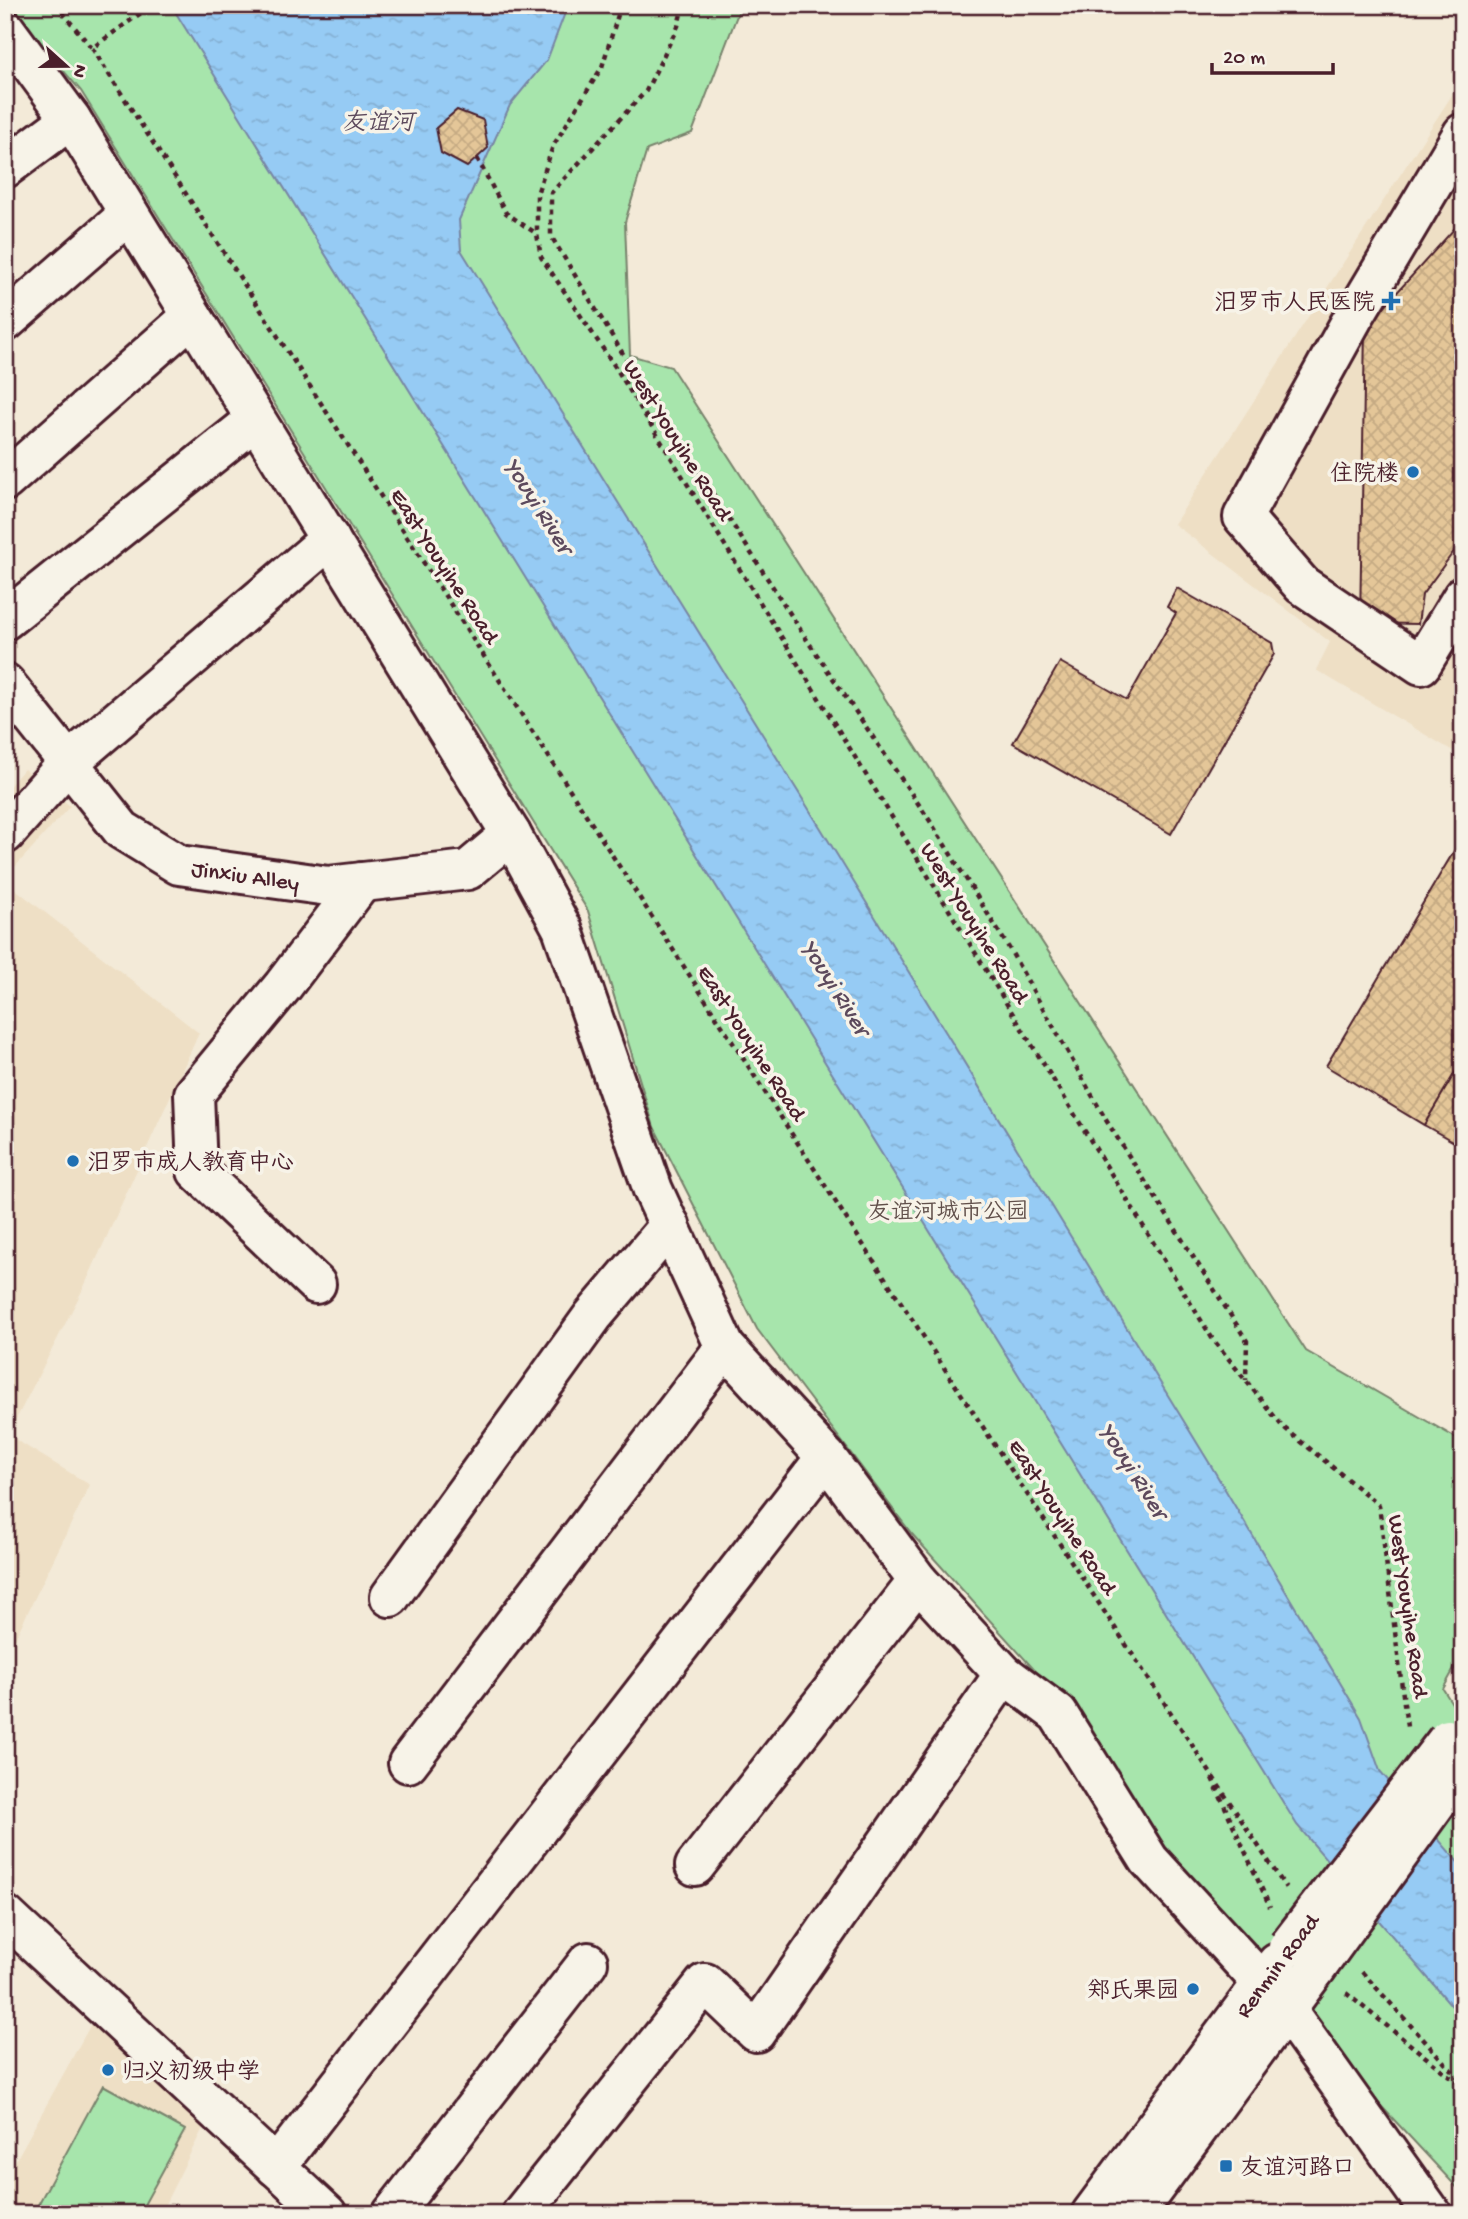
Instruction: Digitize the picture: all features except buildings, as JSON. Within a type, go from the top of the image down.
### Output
[{"type":"street","points":[[5,29],[71,118],[511,834],[562,929],[653,1190],[725,1347],[826,1457],[918,1581],[1004,1674],[1058,1714],[1149,1860],[1275,1995],[1432,2214]]},
{"type":"street","points":[[5,168],[71,118]]},
{"type":"street","points":[[1463,133],[1353,318],[1243,517],[1302,585],[1421,664],[1463,596]]},
{"type":"street","points":[[5,322],[129,214]]},
{"type":"street","points":[[5,481],[192,316]]},
{"type":"street","points":[[5,620],[256,420]]},
{"type":"street","points":[[5,834],[68,763],[330,539]]},
{"type":"street","name":"Jinxiu Alley","points":[[5,683],[122,830],[179,865],[328,886],[468,870],[511,834]]},
{"type":"street","points":[[316,1284],[197,1171],[194,1094],[283,986],[362,881]]},
{"type":"street","points":[[390,1597],[593,1316],[670,1225]]},
{"type":"street","points":[[408,1763],[725,1347]]},
{"type":"street","points":[[276,2167],[826,1457]]},
{"type":"street","points":[[695,1866],[918,1581]]},
{"type":"street","points":[[521,2214],[705,1983],[755,2032],[1004,1674]]},
{"type":"street","name":"Renmin Road","points":[[1135,2214],[1275,1995],[1458,1748]]},
{"type":"street","points":[[5,1915],[327,2214]]},
{"type":"street","points":[[392,2214],[588,1962]]},
{"type":"street","name":"Renmin Road","points":[[1091,2214],[1275,1995]]},
{"type":"path","name":"East Youyihe Road","points":[[56,5],[92,48],[864,1246],[1205,1761],[1290,1895]]},
{"type":"path","points":[[92,48],[141,13],[136,5]]},
{"type":"path","name":"West Youyihe Road","points":[[621,5],[602,67],[553,146],[537,194],[537,234],[541,257],[616,368],[1212,1338],[1282,1426],[1379,1505],[1407,1732]]},
{"type":"path","points":[[683,5],[678,26],[646,91],[551,193],[551,236],[743,542],[930,821],[1009,948],[1106,1120],[1247,1341],[1246,1381]]},
{"type":"path","points":[[477,158],[506,213],[537,234]]},
{"type":"path","points":[[1205,1761],[1302,1958],[1463,2085]]},
{"type":"path","points":[[1353,1963],[1463,2085]]},
{"type":"shaded area","name":"汨罗市人民医院","points":[[1463,78],[1463,735],[1453,751],[1316,670],[1330,642],[1174,524]]},
{"type":"shaded area","points":[[24,769],[70,806],[5,878],[5,791]]},
{"type":"shaded area","name":"汨罗市成人教育中心","points":[[5,881],[199,1033],[83,1289],[8,1435],[90,1485],[5,1659]]},
{"type":"shaded area","name":"归义初级中学","points":[[96,2015],[205,2124],[160,2214],[5,2214],[5,2180]]},
{"type":"green space","name":"友谊河城市公园","points":[[7,5],[741,5],[692,133],[647,150],[625,222],[630,355],[671,367],[1306,1351],[1463,1442],[1463,1653],[1443,1689],[1463,1721],[1463,2194],[1343,2065],[1158,1853],[1068,1707],[911,1533],[757,1329],[654,1127],[588,911],[81,91]]},
{"type":"green space","points":[[103,2085],[185,2130],[139,2214],[33,2214]]},
{"type":"water","name":"友谊河","points":[[171,5],[568,5],[547,60],[510,105],[459,220],[461,250],[820,827],[1210,1464],[1361,1718],[1380,1771],[1463,1868],[1463,2019],[1297,1825]]},
{"type":"place","name":"汨罗市人民医院","points":[[1391,301]]},
{"type":"place","name":"住院楼","points":[[1413,472]]},
{"type":"place","name":"汨罗市成人教育中心","points":[[73,1161]]},
{"type":"place","name":"郑氏果园","points":[[1193,1989]]},
{"type":"place","name":"归义初级中学","points":[[108,2070]]},
{"type":"place","name":"友谊河路口","points":[[1226,2166]]},
{"type":"water label","name":"Youyi River","points":[[540,505]]},
{"type":"water label","name":"Youyi River","points":[[837,987]]},
{"type":"water label","name":"Youyi River","points":[[1135,1470]]}]
